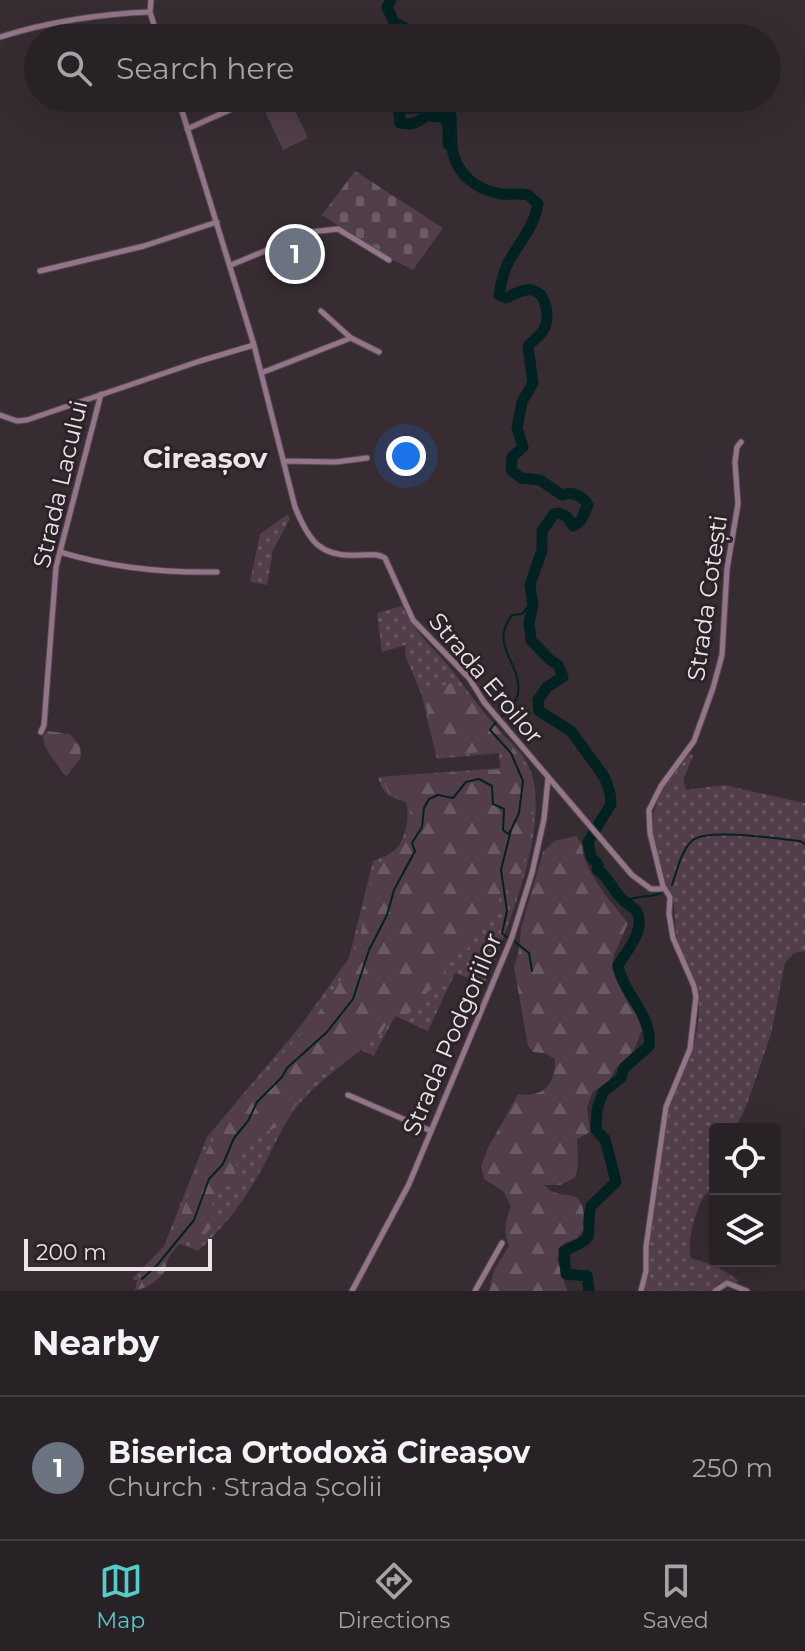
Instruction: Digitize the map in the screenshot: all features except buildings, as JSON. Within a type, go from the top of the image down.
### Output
[{"type":"street","points":[[151,0],[154,24]]},
{"type":"street","points":[[49,24],[150,12]]},
{"type":"street","points":[[0,37],[24,29]]},
{"type":"street","name":"Strada Eroilor","points":[[182,112],[231,265],[295,507],[304,530],[316,544],[338,557],[378,554],[385,558],[413,620],[469,678],[495,715],[632,875],[651,889],[661,889],[663,886]]},
{"type":"street","points":[[187,129],[225,112]]},
{"type":"street","points":[[40,271],[144,246],[217,222]]},
{"type":"street","points":[[231,265],[272,248],[292,234],[338,229],[389,260]]},
{"type":"street","points":[[321,311],[351,338],[379,352]]},
{"type":"street","points":[[261,373],[351,338]]},
{"type":"street","points":[[101,394],[254,345]]},
{"type":"street","name":"Strada Lacului","points":[[0,415],[17,421],[27,420],[101,394]]},
{"type":"street","name":"Strada Lacului","points":[[41,732],[56,567],[101,394]]},
{"type":"street","name":"Strada Cotești","points":[[663,886],[650,833],[649,810],[661,786],[694,741],[710,701],[722,655],[727,569],[738,504],[735,462],[741,442]]},
{"type":"street","points":[[284,461],[336,462],[367,458]]},
{"type":"street","points":[[60,552],[92,560],[184,572],[217,572]]},
{"type":"street","name":"Strada Podgoriilor","points":[[352,1291],[409,1184],[526,896],[544,819],[548,778]]},
{"type":"street","points":[[641,1291],[666,1107],[690,1049],[695,1009],[694,986],[673,938],[670,897],[663,886]]},
{"type":"street","points":[[348,1095],[431,1131]]},
{"type":"street","points":[[475,1291],[502,1243]]},
{"type":"street","points":[[715,1291],[727,1283],[747,1291]]},
{"type":"green space","points":[[265,112],[296,112],[308,138],[283,150]]},
{"type":"green space","points":[[355,171],[443,228],[413,270],[322,215]]},
{"type":"green space","points":[[288,514],[290,519],[273,550],[267,585],[250,582],[260,534]]},
{"type":"green space","points":[[402,606],[421,635],[527,763],[534,786],[536,813],[525,874],[504,936],[484,985],[455,973],[428,1031],[395,1016],[374,1056],[361,1050],[307,1095],[287,1121],[243,1199],[198,1251],[176,1242],[144,1280],[134,1280],[164,1246],[207,1137],[302,1024],[349,958],[373,861],[397,848],[406,826],[406,802],[388,794],[378,777],[500,768],[499,753],[437,759],[421,693],[405,655],[406,645],[382,652],[377,613]]},
{"type":"green space","points":[[455,681],[508,741],[531,778],[534,790],[532,821],[515,900],[511,906],[508,889],[502,893],[489,923],[470,933],[470,947],[455,953],[437,986],[427,992],[423,1002],[408,1014],[400,1014],[389,1020],[377,1040],[363,1042],[343,1060],[327,1068],[277,1127],[250,1139],[234,1169],[235,1173],[249,1178],[248,1183],[219,1188],[212,1203],[218,1221],[197,1242],[182,1242],[170,1255],[166,1270],[160,1277],[148,1286],[135,1290],[140,1276],[172,1236],[213,1140],[246,1095],[321,1009],[351,961],[363,926],[375,867],[407,840],[411,804],[390,795],[384,783],[386,779],[501,769],[504,757],[498,750],[438,757],[424,697]]},
{"type":"green space","points":[[47,731],[70,734],[80,746],[81,757],[67,776],[46,747],[43,736]]},
{"type":"green space","points":[[690,753],[693,756],[683,780],[686,790],[724,785],[805,803],[805,951],[794,953],[785,963],[771,1034],[738,1123],[709,1123],[709,1191],[696,1216],[691,1235],[691,1258],[709,1264],[709,1267],[718,1267],[738,1280],[736,1284],[719,1283],[714,1291],[644,1291],[669,1104],[693,1048],[699,1009],[696,983],[678,941],[672,897],[653,835],[657,803],[675,771]]},
{"type":"green space","points":[[576,836],[592,875],[628,923],[614,955],[612,969],[642,1030],[634,1050],[616,1068],[609,1081],[593,1092],[587,1107],[590,1132],[577,1139],[575,1178],[560,1185],[544,1185],[551,1191],[577,1198],[584,1212],[585,1228],[576,1239],[564,1243],[557,1259],[567,1291],[489,1291],[494,1270],[509,1246],[506,1226],[511,1206],[503,1191],[484,1179],[481,1166],[518,1094],[541,1091],[550,1082],[555,1068],[555,1059],[533,1052],[528,1046],[514,967],[521,928],[543,852],[554,841]]},
{"type":"waterway","points":[[391,0],[387,7],[398,24]]},
{"type":"waterway","points":[[399,112],[400,123],[405,124],[415,123],[428,115],[435,117],[443,114],[448,125],[448,144],[452,147]]},
{"type":"waterway","points":[[441,112],[451,116],[452,147]]},
{"type":"waterway","points":[[452,147],[457,165],[475,184],[501,194],[528,195],[538,204],[530,228],[506,267],[499,295],[506,298],[532,290],[541,296],[547,314],[543,331],[528,346],[533,383],[522,402],[517,428],[523,447],[512,457],[511,470],[521,478],[540,480],[562,495],[577,495],[588,505],[576,525],[573,526],[567,517],[559,513],[554,514],[542,531],[542,550],[530,585],[533,606],[529,622],[531,640],[558,665],[563,677],[547,687],[538,700],[539,711],[571,731],[605,778],[611,804],[588,842],[591,857],[598,864],[597,869],[637,912],[639,919],[634,940],[618,965],[647,1024],[649,1046],[624,1068],[621,1078],[603,1092],[597,1110],[596,1130],[605,1139],[616,1182],[591,1206],[587,1238],[564,1251],[566,1274],[587,1276],[589,1291]]},
{"type":"waterway","points":[[508,938],[502,933],[507,911],[501,870],[511,830],[519,813],[523,781],[511,753],[490,730],[518,694],[516,673],[505,646],[506,626],[512,615],[522,614],[532,602]]},
{"type":"waterway","points":[[142,1279],[194,1220],[209,1179],[223,1164],[234,1138],[248,1121],[257,1102],[287,1068],[327,1032],[353,999],[394,890],[415,851],[412,843],[422,827],[424,808],[429,799],[438,795],[453,798],[466,782],[479,779],[492,786],[493,804],[504,809],[503,830],[508,834],[511,830]]},
{"type":"waterway","points":[[672,885],[685,849],[701,837],[745,835],[805,844]]},
{"type":"waterway","points":[[624,902],[663,892]]},
{"type":"waterway","points":[[514,941],[529,953],[532,971]]},
{"type":"place","name":"Biserica Ortodoxă Cireașov","points":[[295,254]]},
{"type":"district","name":"Cireașov","points":[[205,458]]}]
